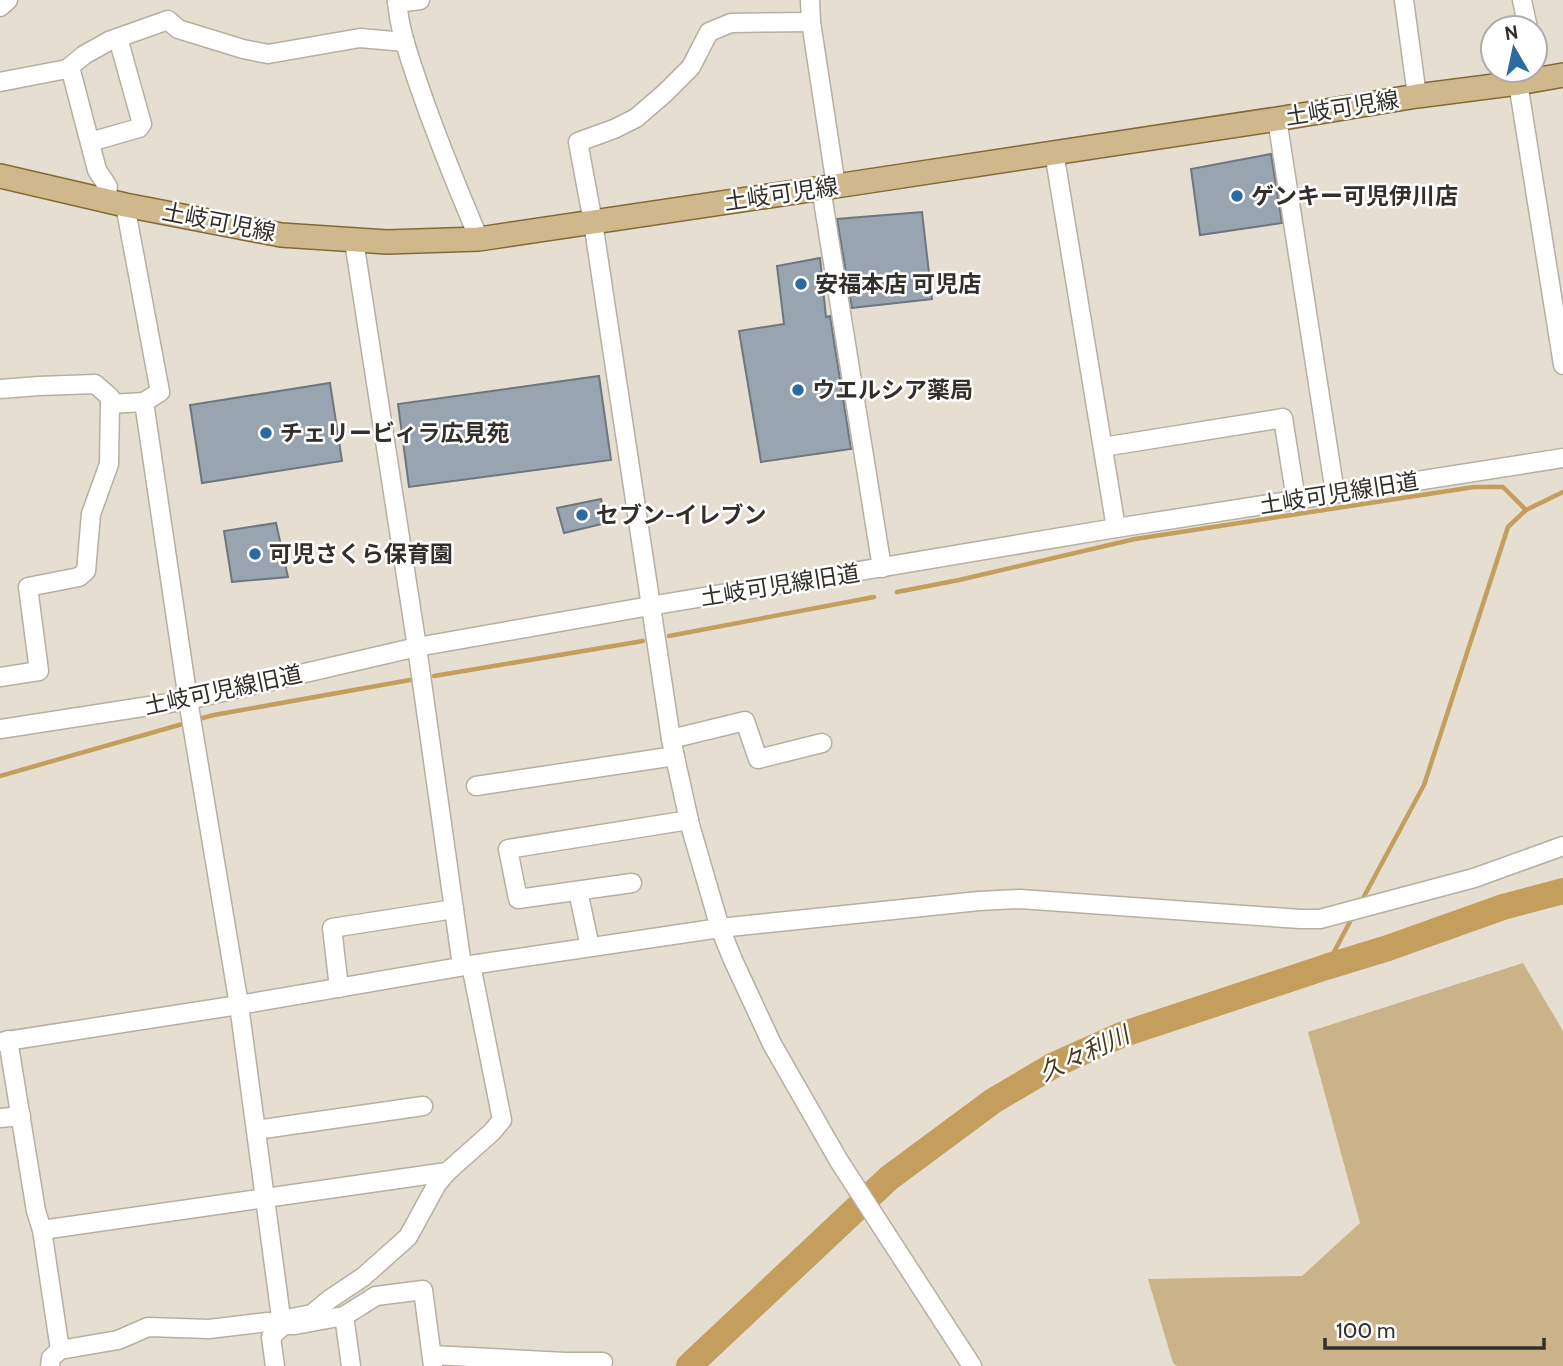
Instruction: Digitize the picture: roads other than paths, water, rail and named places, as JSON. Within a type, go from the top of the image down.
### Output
[{"type":"main road","name":"土岐可児線","points":[[0,176],[115,203],[281,234],[387,242],[479,239],[1277,119],[1485,84]]},
{"type":"street","points":[[0,7],[8,0]]},
{"type":"street","points":[[420,0],[397,2],[398,15],[434,132],[479,239]]},
{"type":"street","points":[[810,0],[829,187],[882,568]]},
{"type":"street","points":[[1404,0],[1417,96]]},
{"type":"street","points":[[0,82],[67,69],[84,55],[109,41],[168,20],[178,29],[268,54],[360,38],[405,42]]},
{"type":"street","points":[[811,22],[731,23],[709,32],[691,67],[636,118],[578,142],[593,222],[673,747],[689,820],[720,928],[772,1044],[839,1161],[972,1366]]},
{"type":"street","points":[[90,142],[139,128],[142,124],[118,38]]},
{"type":"street","points":[[70,67],[97,170],[115,203],[160,392],[144,402],[110,404]]},
{"type":"street","points":[[1531,84],[1563,365]]},
{"type":"street","points":[[1277,119],[1335,494]]},
{"type":"street","points":[[1054,152],[1116,528]]},
{"type":"street","points":[[275,1366],[271,1337],[282,1325],[291,1318],[312,1314],[363,1277],[408,1237],[437,1184],[502,1120],[454,909],[417,647],[354,241]]},
{"type":"street","points":[[0,389],[95,384],[110,397],[109,464],[91,514],[86,571],[79,578],[28,587],[39,671],[0,677]]},
{"type":"street","points":[[144,402],[189,706],[239,1005],[282,1325]]},
{"type":"street","points":[[1102,447],[1283,418],[1296,500]]},
{"type":"street","name":"土岐可児線旧道","points":[[0,729],[189,706],[417,647],[650,606],[1116,528],[1563,458]]},
{"type":"street","points":[[476,786],[673,747],[745,721],[758,759],[822,743]]},
{"type":"street","points":[[632,883],[518,899],[508,849],[689,820]]},
{"type":"street","points":[[60,1350],[42,1230],[36,1211],[21,1116],[4,1041],[720,928],[979,901],[1020,899],[1320,919],[1474,878],[1563,846]]},
{"type":"street","points":[[578,891],[590,947]]},
{"type":"street","points":[[339,988],[332,928],[454,909]]},
{"type":"street","points":[[256,1130],[423,1106]]},
{"type":"street","points":[[0,1118],[21,1116]]},
{"type":"street","points":[[42,1230],[447,1172]]},
{"type":"street","points":[[50,1366],[51,1358],[60,1350],[118,1340],[148,1327],[209,1329],[268,1322],[282,1325],[344,1316],[376,1296],[423,1290],[433,1361],[565,1364],[603,1362]]},
{"type":"street","points":[[344,1316],[351,1366]]},
{"type":"waterway","points":[[897,592],[1135,539],[1474,487],[1503,487],[1526,510],[1563,492]]},
{"type":"waterway","points":[[1361,902],[1424,785],[1508,527],[1526,510]]},
{"type":"waterway","points":[[669,636],[874,597]]},
{"type":"waterway","points":[[434,676],[643,641]]},
{"type":"waterway","points":[[195,720],[410,680]]},
{"type":"waterway","points":[[0,776],[186,723]]},
{"type":"waterway","name":"久々利川","points":[[689,1366],[889,1178],[993,1101],[1054,1065],[1121,1035],[1388,948],[1503,907],[1563,891]]},
{"type":"waterway","points":[[1326,967],[1353,916]]},
{"type":"place","name":"ゲンキー可児伊川店","points":[[1237,196]]},
{"type":"place","name":"安福本店 可児店","points":[[801,284]]},
{"type":"place","name":"ウエルシア薬局","points":[[798,390]]},
{"type":"place","name":"チェリービィラ広見苑","points":[[266,433]]},
{"type":"place","name":"セブン-イレブン","points":[[582,515]]},
{"type":"place","name":"可児さくら保育園","points":[[255,554]]}]
